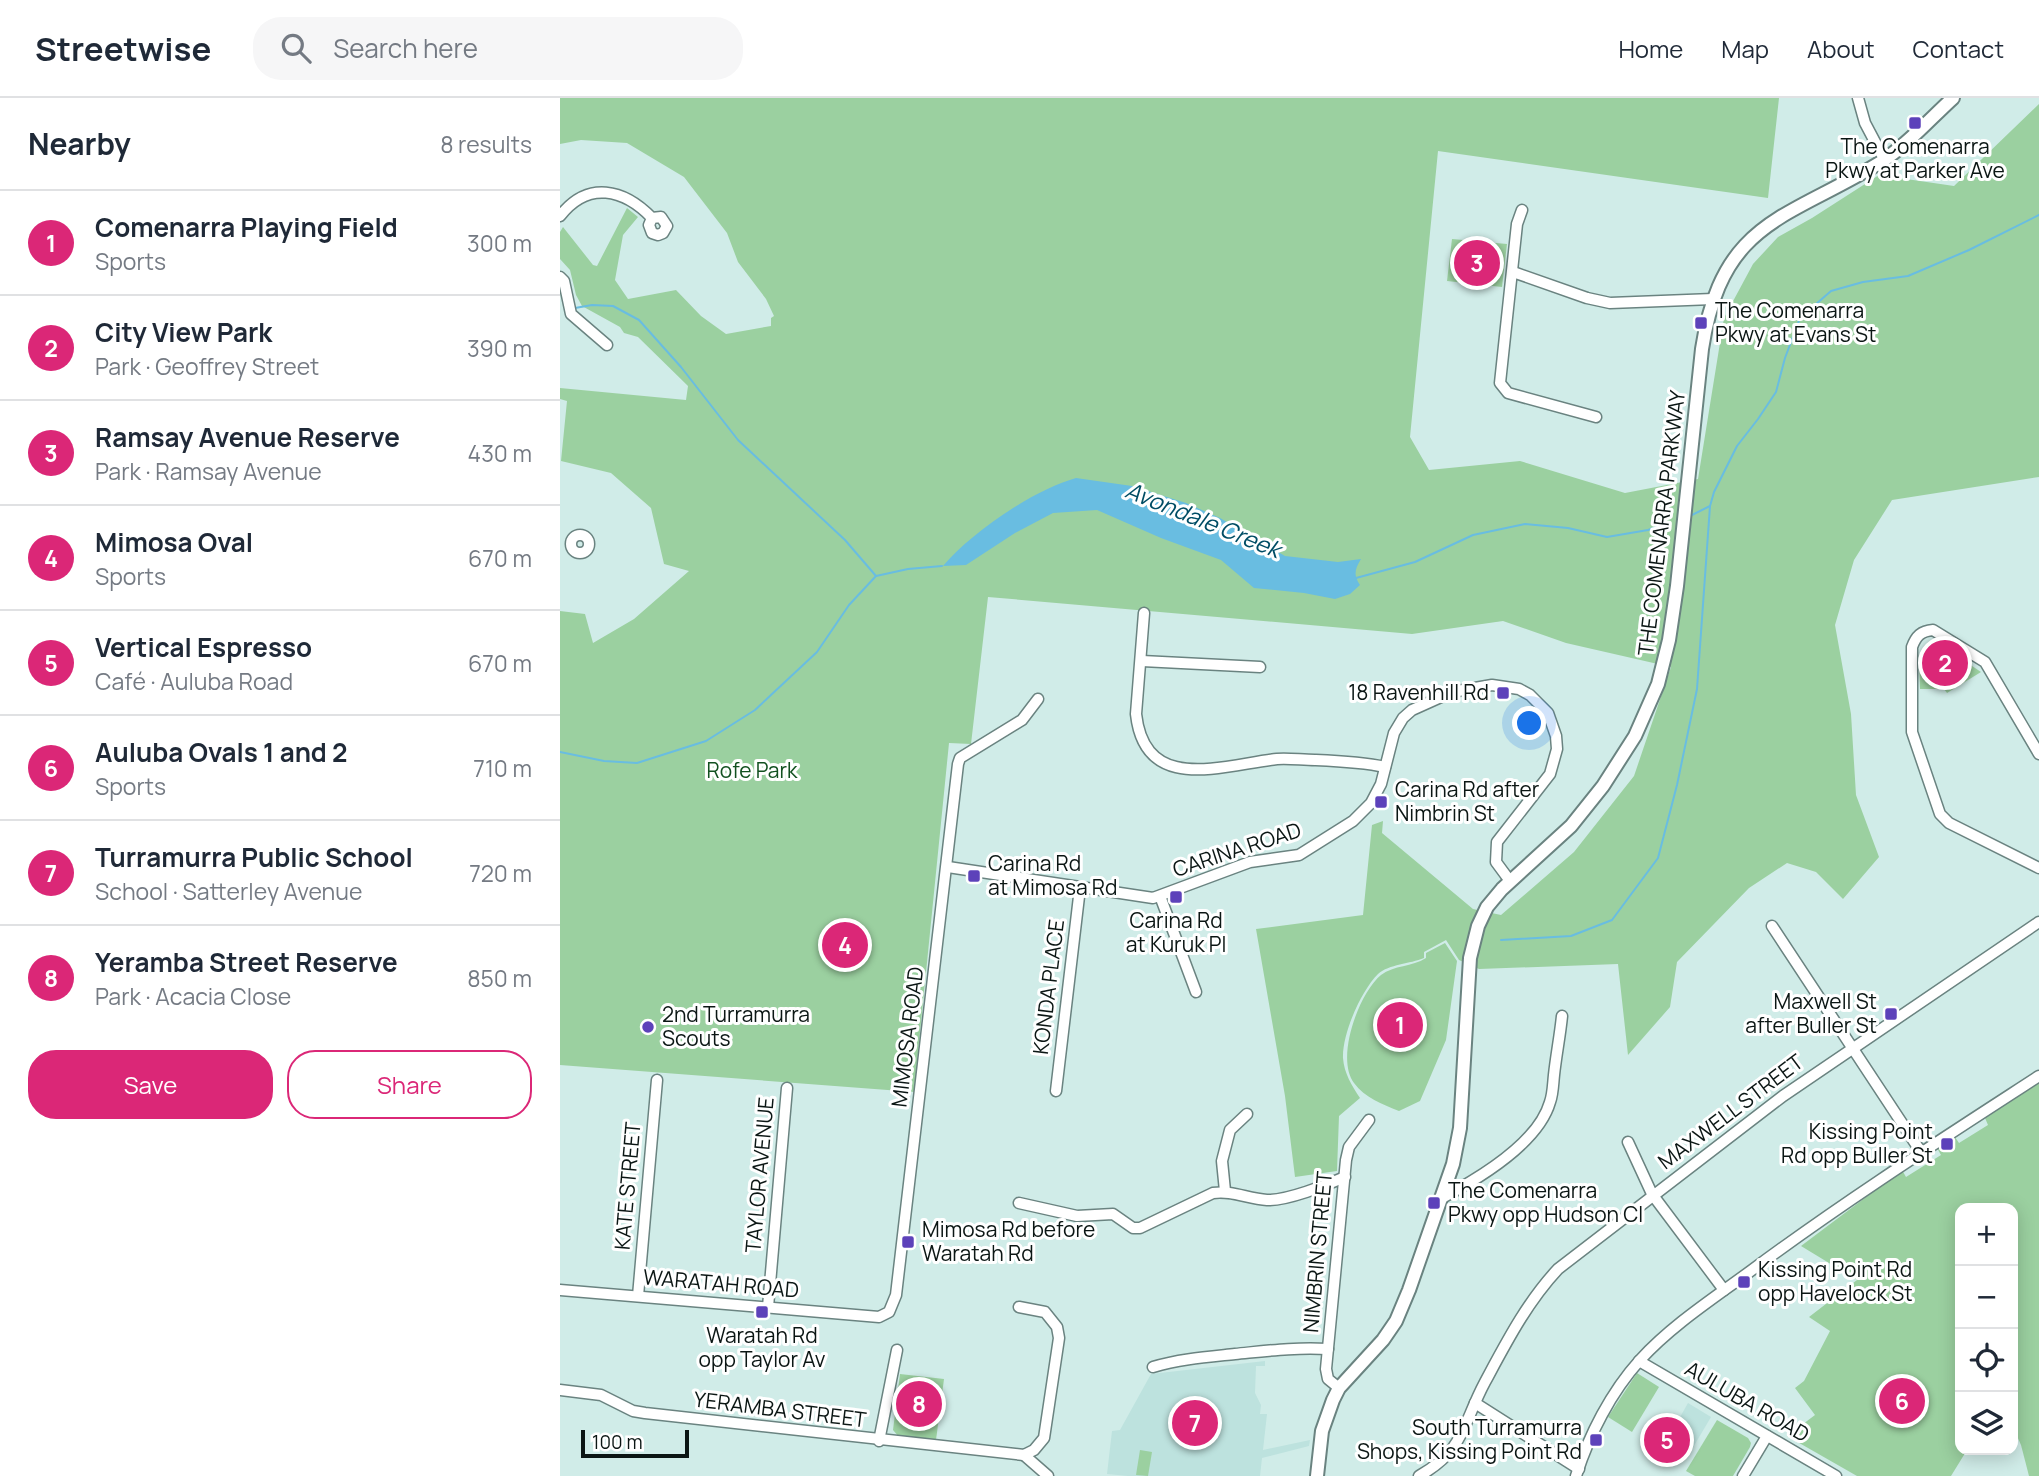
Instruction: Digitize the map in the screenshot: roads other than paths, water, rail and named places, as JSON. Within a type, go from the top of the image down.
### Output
[{"type":"main road","name":"THE COMENARRA PARKWAY","points":[[1317,1476],[1322,1431],[1339,1388],[1383,1340],[1396,1321],[1453,1164],[1460,1128],[1471,949],[1483,915],[1510,881],[1571,826],[1603,786],[1635,736],[1658,684],[1669,640],[1677,586],[1702,349],[1713,299],[1733,260],[1760,230],[1792,208],[1884,159],[1953,98]]},
{"type":"street","points":[[1858,98],[1865,123],[1884,159]]},
{"type":"street","points":[[560,216],[568,206],[584,197],[594,193],[612,193],[633,201],[652,218]]},
{"type":"street","points":[[1522,210],[1517,224],[1500,383],[1502,389],[1508,393],[1597,416]]},
{"type":"street","points":[[1513,272],[1587,298],[1610,303],[1713,299]]},
{"type":"street","points":[[560,277],[564,281],[571,314],[607,345]]},
{"type":"street","points":[[560,537],[571,540]]},
{"type":"street","points":[[1144,614],[1136,714],[1138,730],[1144,743],[1163,764],[1175,767],[1224,769],[1279,759],[1368,763],[1385,767],[1397,726],[1412,710],[1436,697],[1468,688],[1506,685],[1519,689],[1540,703],[1553,724],[1557,749],[1550,774],[1497,842],[1497,864],[1510,881]]},
{"type":"street","points":[[2039,754],[1985,662],[1933,630],[1921,633],[1915,639],[1912,647],[1911,725],[1940,814],[1949,823],[2039,868]]},
{"type":"street","points":[[1142,661],[1260,667]]},
{"type":"street","name":"MIMOSA ROAD","points":[[879,1317],[889,1312],[896,1296],[958,764],[960,758],[1022,720],[1038,699]]},
{"type":"street","name":"CARINA ROAD","points":[[948,867],[1145,898],[1160,896],[1250,862],[1299,855],[1324,841],[1364,812],[1378,793],[1385,767]]},
{"type":"street","name":"KONDA PLACE","points":[[1056,1091],[1080,888]]},
{"type":"street","points":[[1160,896],[1196,992]]},
{"type":"street","name":"MAXWELL STREET","points":[[1419,1476],[1439,1464],[1454,1448],[1528,1305],[1542,1286],[1576,1254],[1783,1096],[2039,922]]},
{"type":"street","points":[[1772,926],[1922,1152]]},
{"type":"street","points":[[1442,1198],[1514,1151],[1545,1116],[1551,1101],[1562,1016]]},
{"type":"street","points":[[1475,1403],[1577,1472],[1602,1417],[1639,1362],[1679,1325],[1826,1215],[2039,1076]]},
{"type":"street","name":"KATE STREET","points":[[638,1296],[657,1080]]},
{"type":"street","name":"TAYLOR AVENUE","points":[[768,1307],[787,1087]]},
{"type":"street","points":[[1225,1191],[1222,1161],[1230,1130],[1247,1114]]},
{"type":"street","name":"NIMBRIN STREET","points":[[1339,1388],[1330,1382],[1326,1375],[1345,1177],[1349,1147],[1369,1120]]},
{"type":"street","points":[[1628,1142],[1652,1194],[1724,1290]]},
{"type":"street","points":[[1019,1203],[1077,1216],[1113,1214],[1133,1228],[1140,1228],[1213,1193],[1225,1191],[1269,1200],[1320,1188],[1345,1177]]},
{"type":"street","name":"WARATAH ROAD","points":[[560,1290],[879,1317]]},
{"type":"street","points":[[1019,1307],[1045,1312],[1057,1327],[1059,1338],[1044,1438],[1034,1450],[1024,1455],[1048,1476]]},
{"type":"street","points":[[1153,1367],[1175,1360],[1298,1347],[1328,1349]]},
{"type":"street","points":[[879,1441],[897,1350]]},
{"type":"street","name":"AULUBA ROAD","points":[[1639,1362],[1836,1476]]},
{"type":"street","name":"YERAMBA STREET","points":[[560,1390],[601,1395],[645,1413],[1024,1455]]},
{"type":"street","points":[[1743,1476],[1766,1436]]},
{"type":"water","points":[[1076,478],[1132,486],[1186,503],[1220,518],[1285,556],[1338,562],[1361,559],[1356,572],[1360,585],[1350,594],[1335,599],[1254,588],[1221,560],[1097,510],[1053,513],[1015,533],[966,565],[943,566],[986,526],[1004,514],[1041,492]]},
{"type":"waterway","name":"Avondale Creek","points":[[1690,516],[1710,506],[1737,446],[1776,392],[1800,318],[1831,291],[1863,282],[1908,276],[1969,250],[2039,215]]},
{"type":"waterway","points":[[575,308],[592,305],[613,306],[639,320],[681,367],[738,440],[845,540],[876,576]]},
{"type":"waterway","points":[[1501,940],[1571,936],[1612,920],[1658,858],[1697,689],[1710,506]]},
{"type":"waterway","name":"Avondale Creek","points":[[1356,578],[1415,562],[1473,535],[1525,524],[1568,528],[1607,537],[1648,530],[1665,524]]},
{"type":"waterway","name":"Avondale Creek","points":[[560,752],[604,761],[637,763],[706,741],[755,710],[817,652],[849,605],[876,576],[908,569],[942,566]]},
{"type":"place","name":"The Comenarra Pkwy at Parker Ave","points":[[1915,123]]},
{"type":"place","name":"Ramsay Avenue Reserve","points":[[1477,263]]},
{"type":"place","name":"The Comenarra Pkwy at Evans St","points":[[1701,323]]},
{"type":"place","name":"City View Park","points":[[1945,663]]},
{"type":"place","name":"18 Ravenhill Rd","points":[[1503,693]]},
{"type":"place","name":"Carina Rd after Nimbrin St","points":[[1381,802]]},
{"type":"place","name":"Carina Rd at Mimosa Rd","points":[[974,876]]},
{"type":"place","name":"Carina Rd at Kuruk Pl","points":[[1176,897]]},
{"type":"place","name":"Mimosa Oval","points":[[845,945]]},
{"type":"place","name":"Maxwell St after Buller St","points":[[1891,1014]]},
{"type":"place","name":"Comenarra Playing Field","points":[[1400,1025]]},
{"type":"place","name":"2nd Turramurra Scouts","points":[[648,1027]]},
{"type":"place","name":"Kissing Point Rd opp Buller St","points":[[1947,1144]]},
{"type":"place","name":"The Comenarra Pkwy opp Hudson Cl","points":[[1434,1203]]},
{"type":"place","name":"Mimosa Rd before Waratah Rd","points":[[908,1242]]},
{"type":"place","name":"Kissing Point Rd opp Havelock St","points":[[1744,1282]]},
{"type":"place","name":"Waratah Rd opp Taylor Av","points":[[762,1312]]},
{"type":"place","name":"Auluba Ovals 1 and 2","points":[[1902,1401]]},
{"type":"place","name":"Yeramba Street Reserve","points":[[919,1404]]},
{"type":"place","name":"Turramurra Public School","points":[[1195,1423]]},
{"type":"place","name":"South Turramurra Shops, Kissing Point Rd","points":[[1596,1440]]},
{"type":"place","name":"Vertical Espresso","points":[[1667,1440]]},
{"type":"park label","name":"Rofe Park","points":[[752,771]]}]
